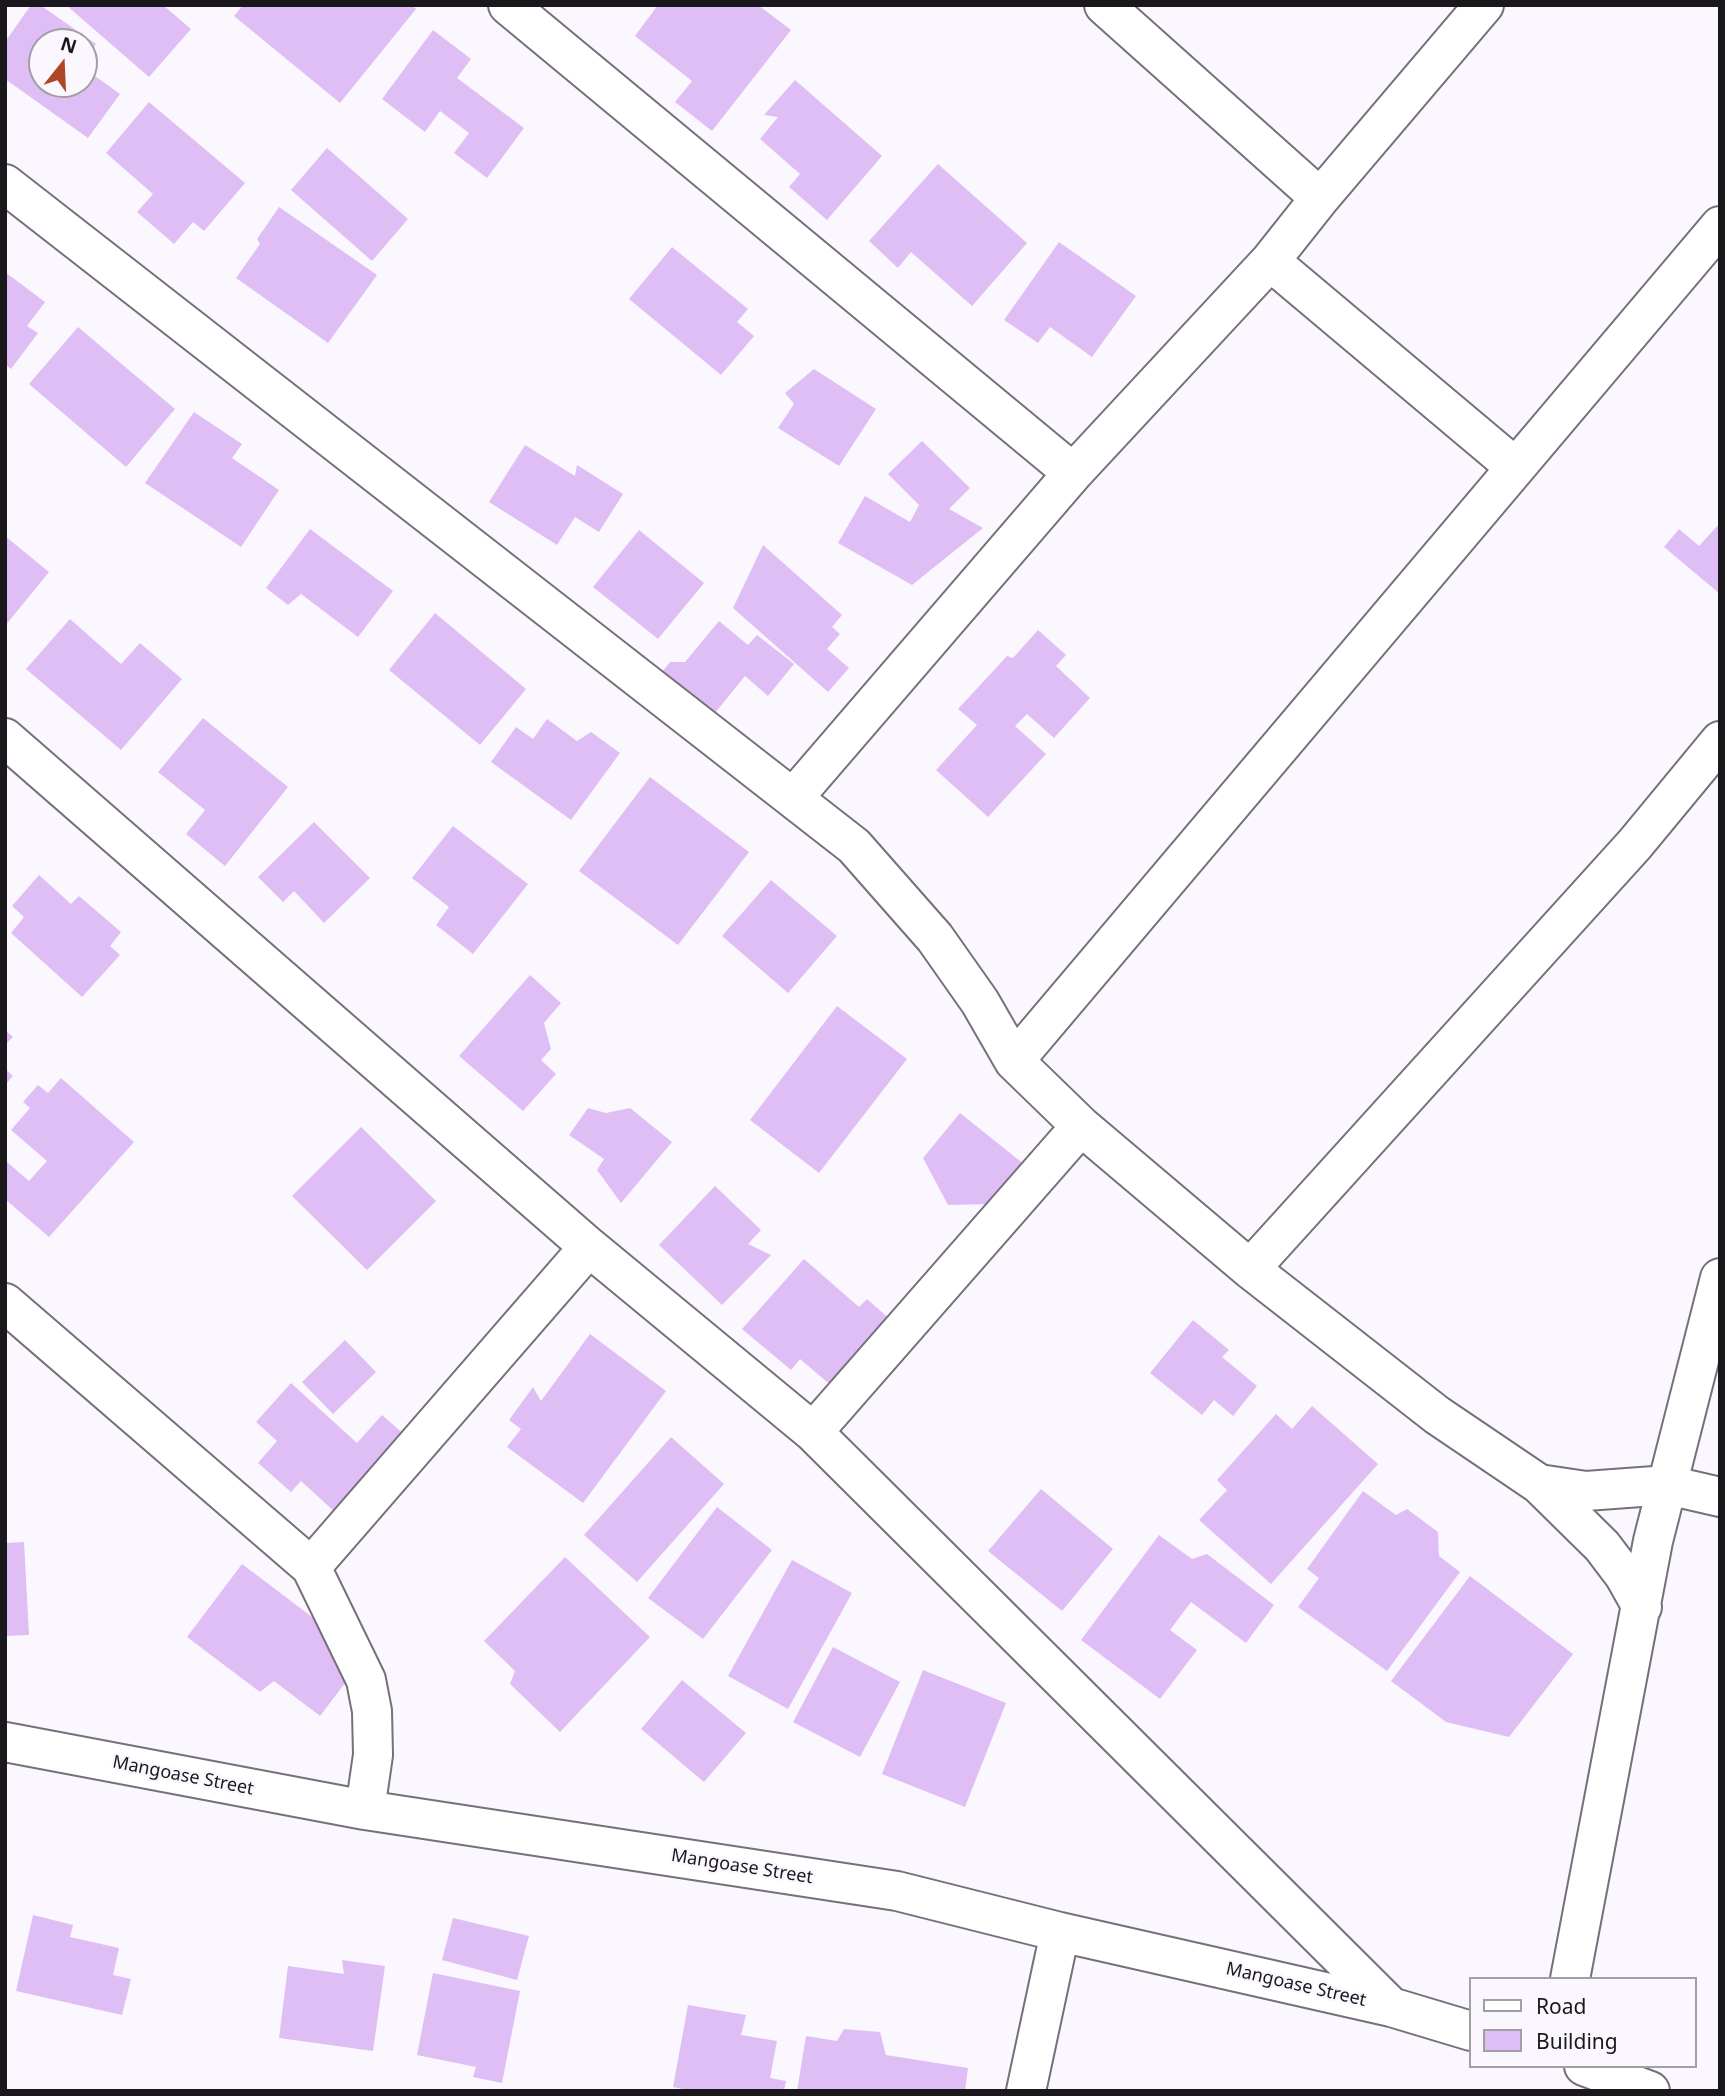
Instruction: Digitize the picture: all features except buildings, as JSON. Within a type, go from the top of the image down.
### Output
[{"type":"street","points":[[508,5],[1073,473]]},
{"type":"street","points":[[794,797],[1073,473],[1270,261],[1483,5]]},
{"type":"street","points":[[1127,12],[1320,198]]},
{"type":"street","points":[[5,184],[854,846],[935,938],[980,1002],[1014,1061],[1081,1126],[1251,1269],[1437,1415],[1539,1484],[1602,1545],[1624,1575],[1642,1607]]},
{"type":"street","points":[[1014,1061],[1720,226]]},
{"type":"street","points":[[1270,261],[1515,467]]},
{"type":"street","points":[[5,738],[589,1247],[813,1432],[1391,2007]]},
{"type":"street","points":[[1251,1269],[1635,844],[1720,741]]},
{"type":"street","points":[[813,1432],[1081,1126]]},
{"type":"street","points":[[311,1567],[589,1247]]},
{"type":"street","points":[[1570,1977],[1653,1541],[1720,1278]]},
{"type":"street","points":[[5,1303],[311,1567],[366,1680],[372,1711],[373,1755],[365,1810]]},
{"type":"street","points":[[1539,1484],[1586,1491],[1668,1485],[1720,1497]]},
{"type":"street","name":"Mangoase Street","points":[[5,1742],[365,1810],[897,1891],[1391,2007],[1470,2031]]},
{"type":"street","points":[[1026,2091],[1060,1931]]},
{"type":"street","points":[[1589,2068],[1650,2091]]}]
